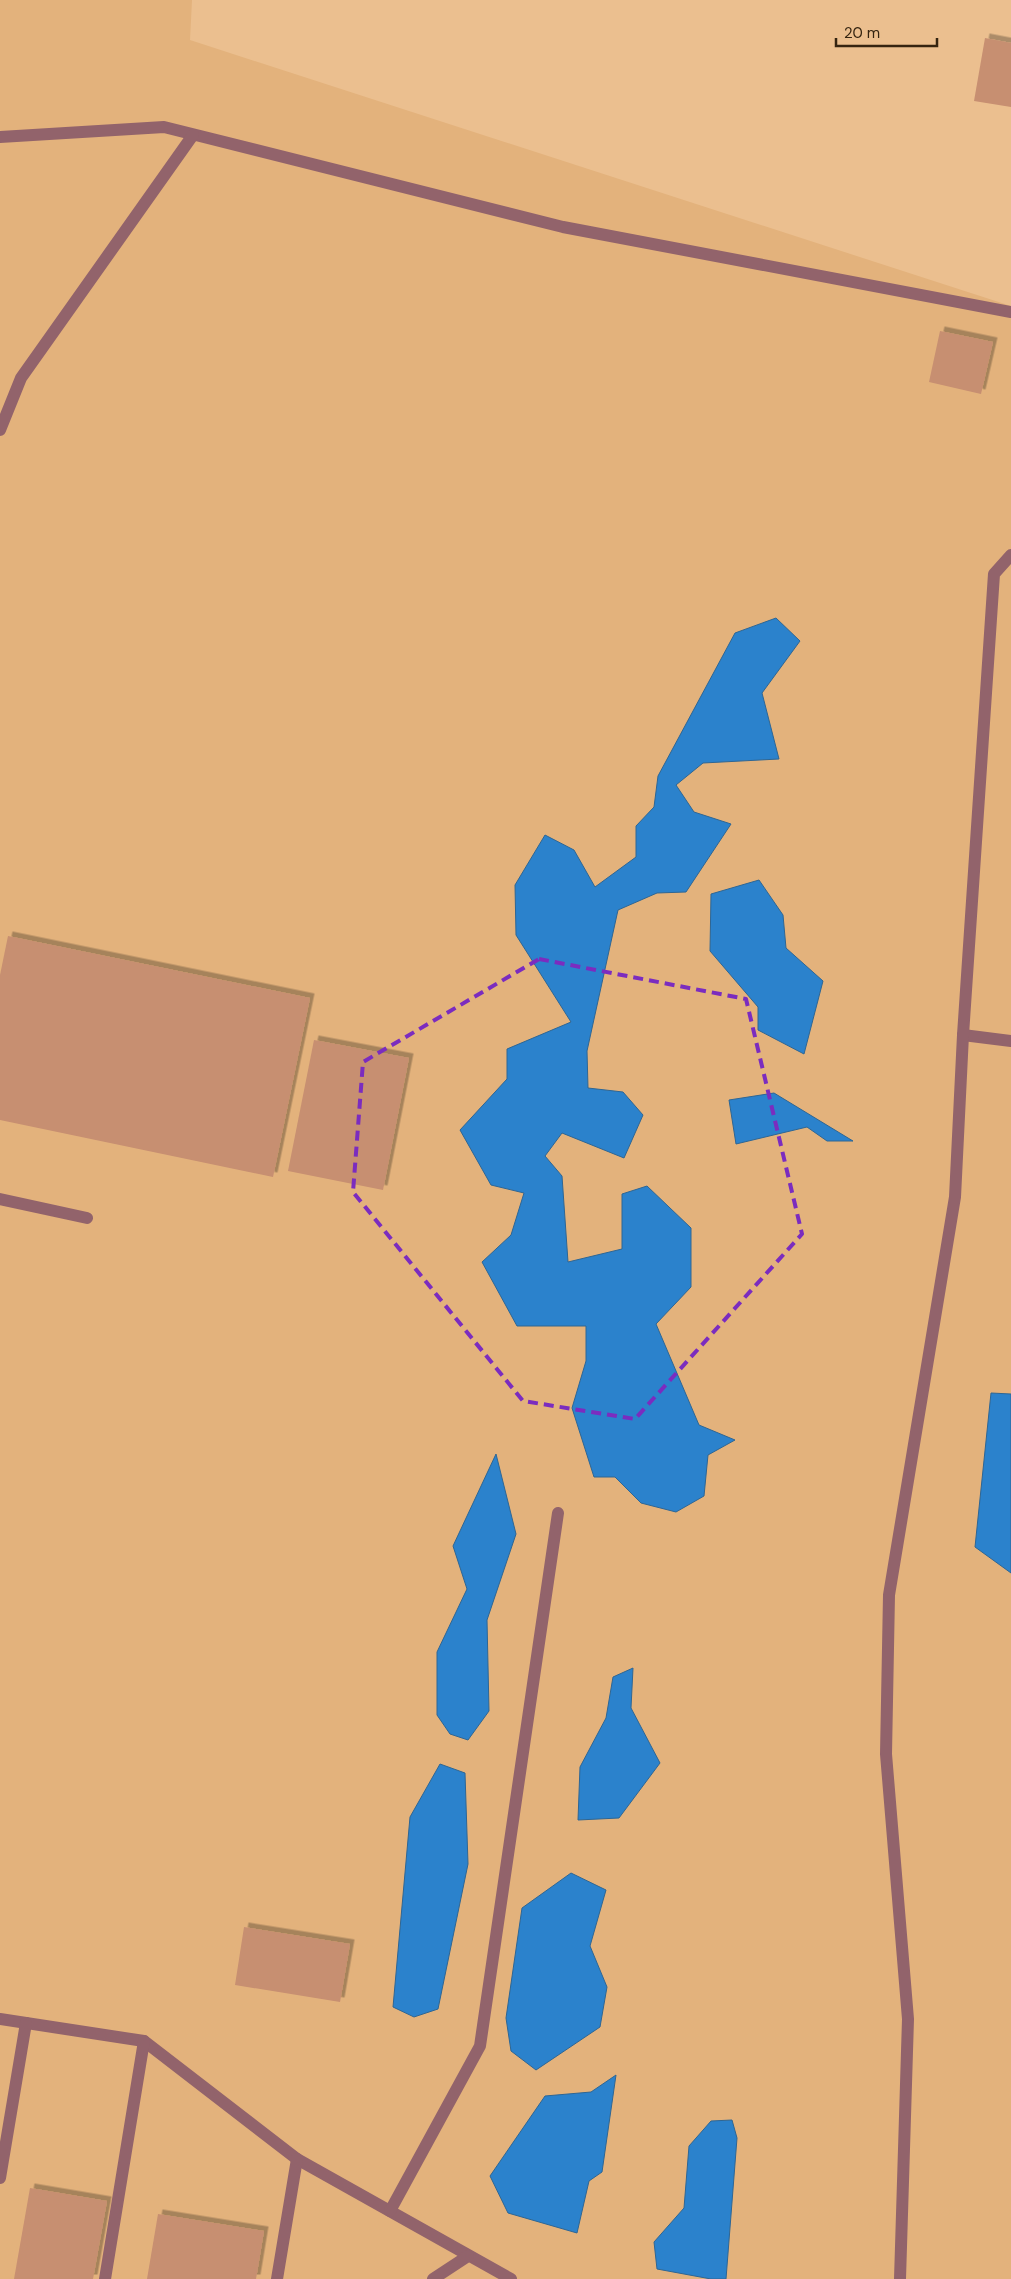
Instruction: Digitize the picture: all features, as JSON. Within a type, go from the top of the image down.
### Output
[{"type":"street","points":[[0,137],[164,127],[563,227],[1011,312]]},
{"type":"street","points":[[0,430],[21,378],[193,135]]},
{"type":"street","points":[[900,2279],[908,2019],[886,1754],[888,1595],[955,1197],[963,1035],[994,574],[1011,554]]},
{"type":"street","points":[[963,1035],[1011,1041]]},
{"type":"street","points":[[0,1199],[87,1218]]},
{"type":"street","points":[[390,2211],[480,2046],[558,1513]]},
{"type":"street","points":[[0,2019],[144,2041],[297,2159],[511,2279]]},
{"type":"street","points":[[0,2178],[26,2023]]},
{"type":"street","points":[[105,2279],[144,2041]]},
{"type":"street","points":[[277,2279],[297,2159]]},
{"type":"street","points":[[433,2279],[468,2256]]},
{"type":"highlighted area","points":[[539,959],[746,999],[802,1234],[635,1419],[523,1401],[353,1192],[363,1062]]},
{"type":"shaded area","points":[[0,0],[192,0],[190,40],[1011,306],[1011,2279],[0,2279]]},
{"type":"water","points":[[776,618],[800,641],[762,693],[779,759],[703,763],[676,785],[694,812],[731,824],[686,892],[657,893],[618,910],[587,1051],[588,1088],[623,1092],[643,1115],[624,1158],[562,1133],[545,1156],[562,1176],[568,1262],[622,1249],[622,1194],[647,1186],[691,1228],[691,1287],[656,1324],[699,1425],[735,1440],[708,1455],[704,1496],[676,1512],[641,1503],[615,1477],[594,1477],[572,1408],[586,1361],[586,1326],[517,1326],[482,1262],[511,1235],[524,1193],[491,1185],[460,1130],[507,1079],[507,1049],[571,1022],[516,935],[515,885],[545,835],[574,850],[595,887],[636,857],[636,826],[654,807],[658,776],[735,633]]},
{"type":"water","points":[[759,880],[783,915],[786,948],[823,981],[804,1054],[758,1030],[758,1007],[710,951],[711,894]]},
{"type":"water","points":[[774,1093],[853,1141],[827,1141],[807,1127],[736,1144],[729,1100]]},
{"type":"water","points":[[991,1393],[1011,1394],[1011,1573],[975,1547]]},
{"type":"water","points":[[496,1454],[516,1534],[487,1620],[489,1711],[468,1740],[450,1734],[437,1715],[437,1652],[467,1589],[453,1546]]},
{"type":"water","points":[[633,1668],[631,1708],[660,1763],[619,1818],[578,1820],[580,1767],[606,1718],[613,1677]]},
{"type":"water","points":[[440,1764],[465,1773],[468,1864],[438,2009],[414,2017],[393,2007],[410,1817]]},
{"type":"water","points":[[571,1873],[606,1890],[590,1946],[607,1987],[600,2027],[536,2070],[511,2051],[506,2018],[522,1908]]},
{"type":"water","points":[[616,2075],[602,2172],[589,2181],[577,2233],[508,2213],[490,2176],[545,2096],[591,2092]]},
{"type":"water","points":[[732,2120],[737,2138],[726,2279],[711,2279],[657,2269],[654,2242],[684,2208],[689,2146],[711,2121]]},
{"type":"building","points":[[985,38],[1011,43],[1011,107],[974,101]]},
{"type":"building","points":[[940,331],[993,342],[981,394],[929,382]]},
{"type":"building","points":[[8,936],[310,998],[273,1177],[0,1120],[0,975]]},
{"type":"building","points":[[314,1040],[409,1058],[383,1190],[288,1171]]},
{"type":"building","points":[[244,1927],[350,1944],[340,2002],[235,1985]]},
{"type":"building","points":[[30,2188],[107,2201],[93,2279],[14,2279]]},
{"type":"building","points":[[158,2214],[264,2231],[256,2279],[147,2279]]}]
